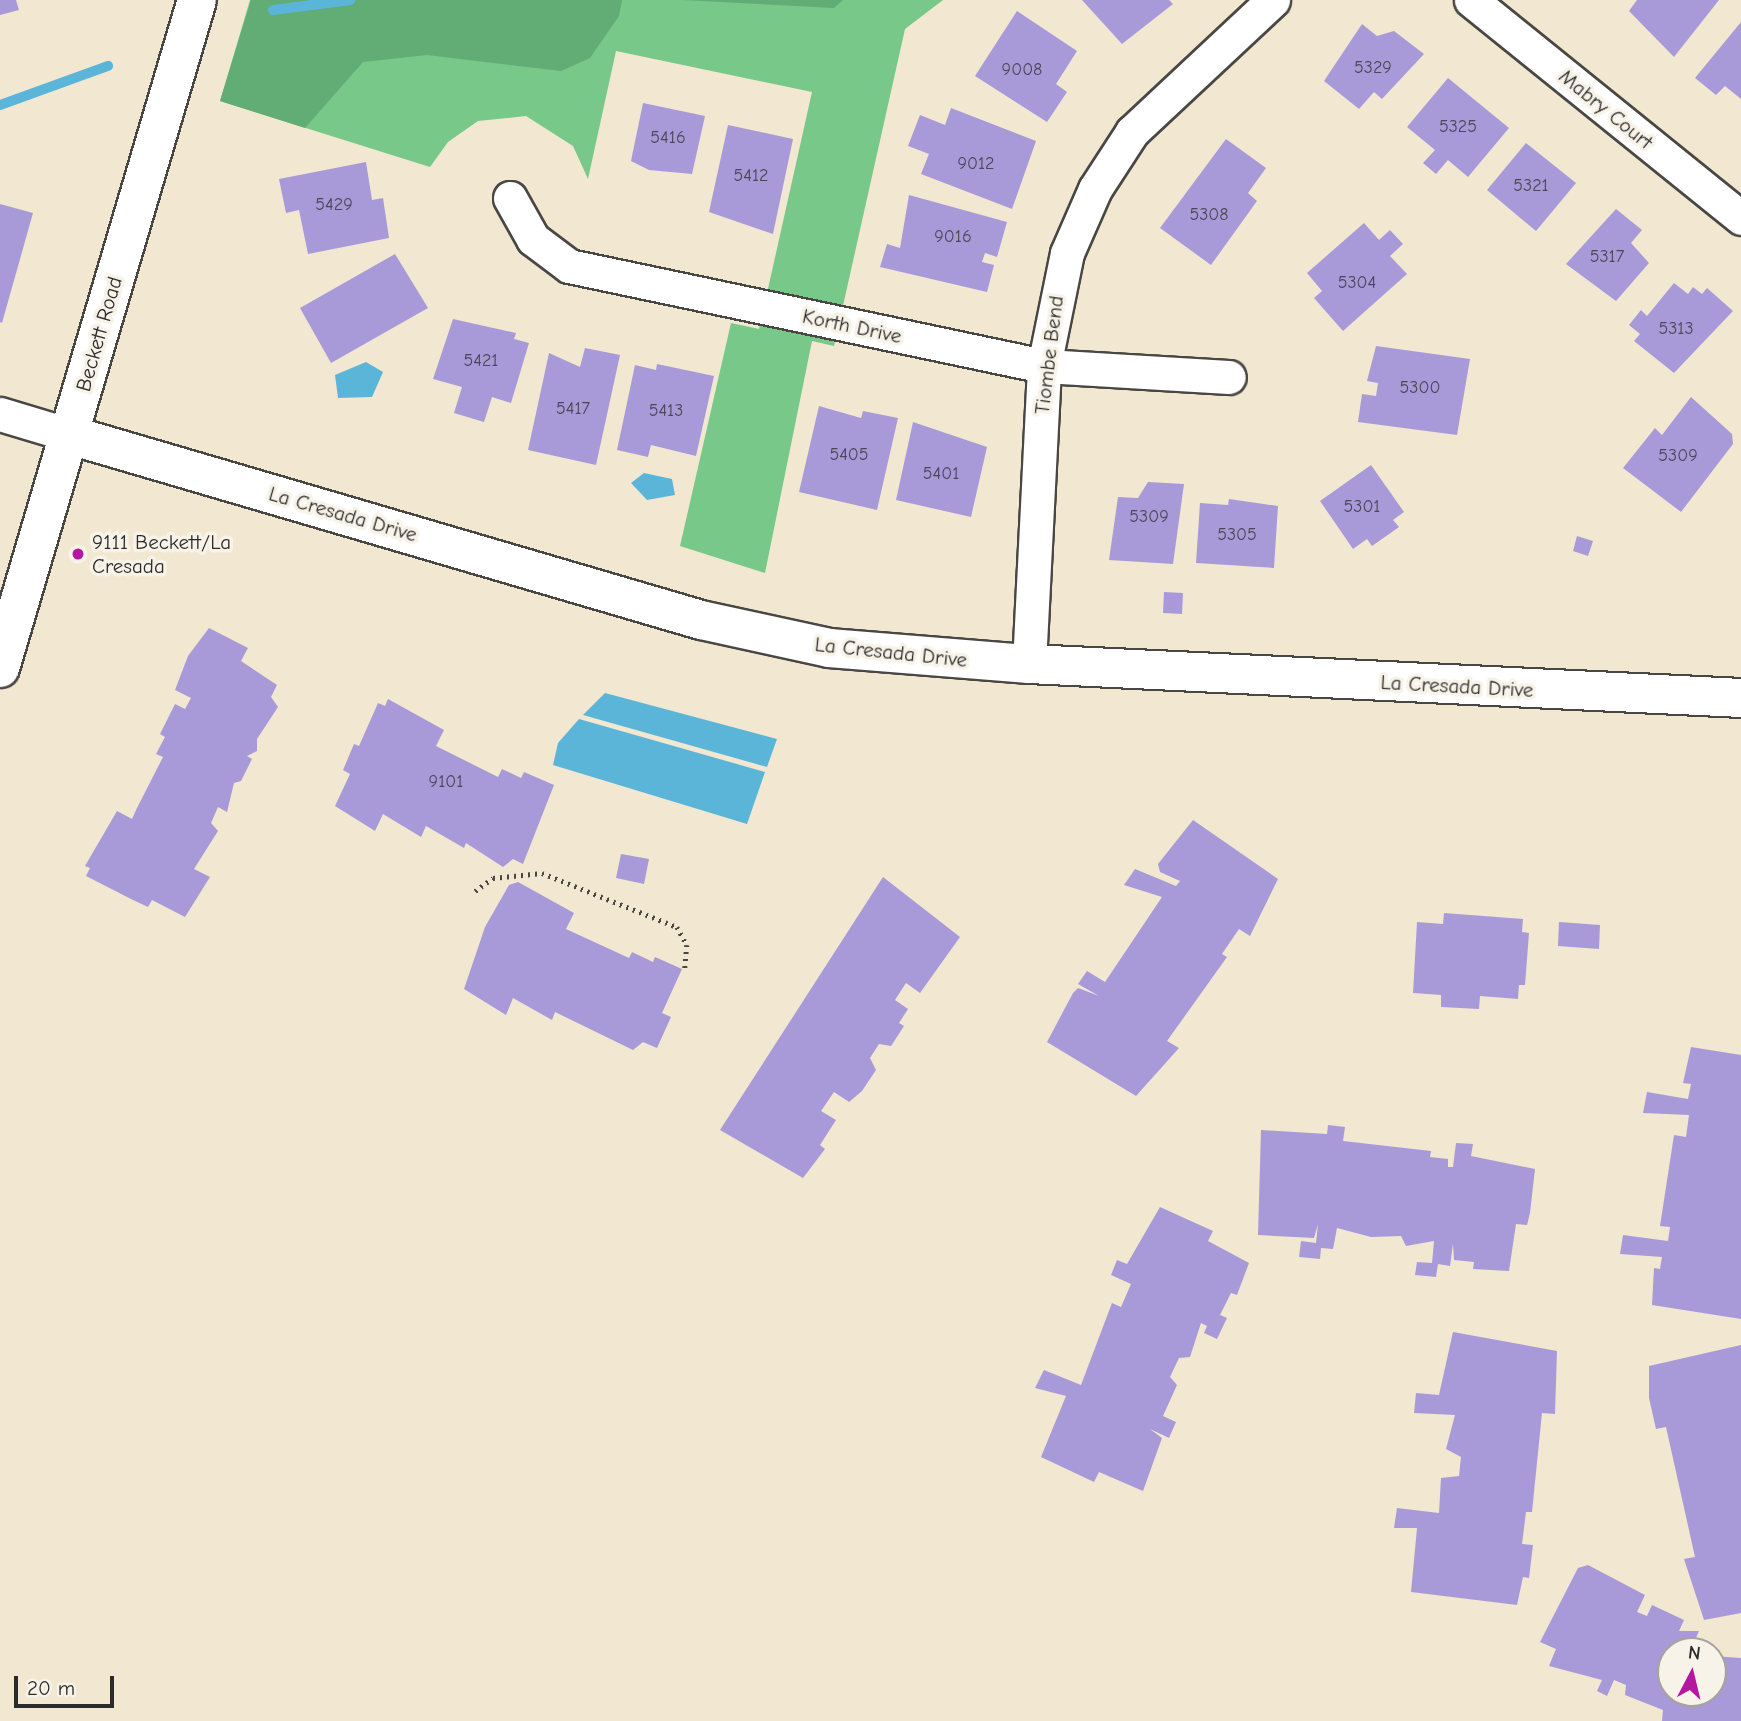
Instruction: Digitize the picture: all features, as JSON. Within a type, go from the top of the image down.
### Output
[{"type":"street","name":"Beckett Road","points":[[0,668],[197,0]]},
{"type":"street","name":"Tiombe Bend","points":[[1029,664],[1044,366],[1064,262],[1116,154],[1156,106],[1273,0]]},
{"type":"street","name":"Mabry Court","points":[[1471,0],[1741,218]]},
{"type":"street","name":"Korth Drive","points":[[510,198],[533,239],[569,266],[1044,366],[1229,377]]},
{"type":"street","points":[[0,414],[70,435]]},
{"type":"street","name":"La Cresada Drive","points":[[70,435],[701,620],[829,648],[1029,664],[1741,698]]},
{"type":"path","points":[[475,891],[493,877],[542,873],[677,927],[687,945],[685,968]]},
{"type":"green space","points":[[250,0],[943,0],[905,29],[834,346],[812,341],[765,573],[680,546],[731,323],[759,329],[812,92],[616,51],[588,179],[573,146],[526,116],[478,121],[448,142],[430,167],[220,101]]},
{"type":"green space","points":[[251,0],[622,0],[619,16],[590,58],[561,71],[427,55],[363,62],[305,128],[220,101]]},
{"type":"green space","points":[[682,0],[843,0],[834,8]]},
{"type":"water","points":[[366,362],[383,372],[372,397],[338,398],[335,375]]},
{"type":"water","points":[[644,473],[672,479],[675,495],[647,500],[631,483]]},
{"type":"water","points":[[605,693],[777,739],[767,767],[583,715]]},
{"type":"water","points":[[579,719],[765,772],[747,824],[553,765],[558,743]]},
{"type":"building","points":[[0,0],[16,0],[19,10],[0,15]]},
{"type":"building","points":[[1082,0],[1169,0],[1173,4],[1122,44]]},
{"type":"building","points":[[1637,0],[1719,0],[1674,57],[1629,11]]},
{"type":"building","points":[[1017,11],[1077,51],[1056,84],[1067,92],[1047,122],[975,76]]},
{"type":"building","points":[[1741,22],[1741,99],[1725,86],[1716,95],[1695,78]]},
{"type":"building","points":[[1362,24],[1377,36],[1394,31],[1424,54],[1382,99],[1374,92],[1359,109],[1324,81]]},
{"type":"building","points":[[1448,78],[1509,128],[1468,177],[1448,160],[1436,174],[1423,163],[1435,150],[1407,127]]},
{"type":"building","points":[[643,103],[705,116],[692,174],[649,170],[631,161]]},
{"type":"building","points":[[951,108],[1036,141],[1012,209],[921,174],[929,154],[908,146],[920,115],[945,125]]},
{"type":"building","points":[[728,125],[793,139],[773,234],[709,212]]},
{"type":"building","points":[[1226,139],[1266,168],[1248,193],[1257,201],[1211,265],[1160,228]]},
{"type":"building","points":[[1526,143],[1576,183],[1536,231],[1487,190]]},
{"type":"building","points":[[366,162],[372,200],[383,198],[389,238],[308,254],[299,210],[286,213],[279,179]]},
{"type":"building","points":[[909,195],[1007,222],[997,257],[985,253],[982,262],[994,265],[987,292],[880,267],[887,244],[900,248]]},
{"type":"building","points":[[0,204],[33,213],[2,323],[0,322]]},
{"type":"building","points":[[1616,209],[1642,230],[1631,243],[1649,263],[1616,301],[1566,264]]},
{"type":"building","points":[[1364,223],[1379,240],[1390,230],[1403,244],[1390,256],[1407,274],[1343,331],[1314,298],[1322,291],[1307,273]]},
{"type":"building","points":[[395,254],[428,308],[331,363],[300,308]]},
{"type":"building","points":[[1674,283],[1688,294],[1693,287],[1702,294],[1707,288],[1733,311],[1674,373],[1634,341],[1640,334],[1629,325],[1641,310],[1647,316]]},
{"type":"building","points":[[453,319],[516,333],[514,339],[529,343],[511,403],[492,397],[484,422],[454,413],[462,387],[433,379]]},
{"type":"building","points":[[1376,346],[1470,359],[1457,435],[1358,422],[1362,394],[1376,396],[1378,383],[1367,381]]},
{"type":"building","points":[[585,348],[620,355],[596,465],[528,450],[549,353],[580,367]]},
{"type":"building","points":[[657,364],[714,376],[696,456],[651,445],[648,457],[617,450],[635,365],[656,370]]},
{"type":"building","points":[[1691,397],[1732,434],[1733,444],[1681,512],[1623,468],[1655,428],[1662,435]]},
{"type":"building","points":[[819,406],[861,418],[863,411],[898,418],[877,510],[799,492]]},
{"type":"building","points":[[913,422],[987,447],[971,517],[896,500]]},
{"type":"building","points":[[1371,465],[1404,512],[1393,520],[1399,527],[1372,546],[1367,539],[1353,549],[1320,501]]},
{"type":"building","points":[[1148,482],[1184,484],[1173,564],[1109,560],[1118,497],[1138,498]]},
{"type":"building","points":[[1229,499],[1278,506],[1274,568],[1196,563],[1200,503],[1228,505]]},
{"type":"building","points":[[1577,536],[1593,541],[1588,556],[1573,551]]},
{"type":"building","points":[[1164,592],[1183,593],[1182,614],[1163,613]]},
{"type":"building","points":[[209,628],[248,648],[241,661],[277,685],[271,697],[278,707],[257,739],[257,751],[247,756],[252,759],[241,781],[234,783],[227,812],[218,807],[211,823],[218,831],[194,869],[210,877],[185,917],[152,900],[148,907],[131,899],[86,876],[90,868],[85,866],[117,811],[132,819],[163,757],[156,754],[165,737],[160,734],[175,704],[185,709],[191,698],[175,690],[188,656]]},
{"type":"building","points":[[388,699],[444,730],[436,746],[498,777],[502,769],[521,778],[524,772],[554,785],[523,864],[513,859],[503,867],[466,843],[464,848],[426,826],[421,837],[383,814],[375,831],[335,806],[350,774],[343,770],[354,744],[359,746],[378,703],[385,706]]},
{"type":"building","points":[[1193,820],[1278,879],[1250,936],[1239,929],[1222,954],[1227,957],[1167,1041],[1179,1048],[1136,1096],[1047,1042],[1078,988],[1099,996],[1078,984],[1087,971],[1105,982],[1162,897],[1124,885],[1135,869],[1176,886],[1180,881],[1160,872],[1158,864]]},
{"type":"building","points":[[621,854],[649,859],[644,884],[616,878]]},
{"type":"building","points":[[883,877],[960,937],[920,993],[906,983],[895,1000],[908,1009],[899,1023],[904,1026],[891,1046],[879,1044],[870,1058],[876,1070],[862,1091],[849,1102],[834,1092],[821,1111],[836,1120],[820,1145],[825,1149],[803,1178],[720,1130]]},
{"type":"building","points":[[518,882],[574,913],[566,929],[629,958],[632,952],[653,962],[655,957],[682,969],[662,1013],[671,1017],[657,1048],[643,1042],[633,1050],[555,1012],[552,1020],[513,998],[506,1015],[464,989],[485,927],[509,885]]},
{"type":"building","points":[[1444,913],[1523,919],[1522,932],[1529,933],[1525,985],[1519,985],[1518,999],[1480,996],[1479,1009],[1441,1007],[1441,995],[1413,993],[1417,922],[1443,924]]},
{"type":"building","points":[[1559,922],[1600,925],[1599,949],[1558,946]]},
{"type":"building","points":[[1691,1047],[1741,1055],[1741,1319],[1652,1305],[1654,1268],[1660,1269],[1662,1257],[1620,1254],[1623,1235],[1668,1241],[1670,1227],[1660,1226],[1674,1135],[1686,1137],[1689,1115],[1643,1113],[1647,1092],[1688,1099],[1691,1084],[1683,1083]]},
{"type":"building","points":[[1328,1125],[1345,1127],[1343,1141],[1431,1151],[1430,1157],[1448,1159],[1448,1167],[1453,1167],[1456,1143],[1473,1144],[1471,1156],[1535,1169],[1527,1225],[1516,1224],[1509,1271],[1473,1269],[1474,1262],[1454,1260],[1453,1244],[1450,1266],[1438,1264],[1436,1277],[1415,1275],[1417,1262],[1432,1263],[1434,1241],[1406,1246],[1401,1236],[1371,1237],[1337,1228],[1333,1249],[1321,1248],[1320,1259],[1299,1257],[1301,1241],[1316,1243],[1318,1224],[1314,1238],[1258,1235],[1261,1130],[1327,1134]]},
{"type":"building","points":[[1160,1207],[1213,1231],[1208,1241],[1249,1263],[1237,1295],[1231,1293],[1220,1315],[1227,1318],[1217,1339],[1204,1333],[1207,1326],[1201,1323],[1190,1357],[1179,1358],[1170,1377],[1177,1385],[1163,1416],[1176,1422],[1169,1438],[1150,1429],[1162,1438],[1143,1491],[1099,1472],[1094,1482],[1041,1457],[1066,1396],[1035,1388],[1044,1370],[1081,1385],[1112,1303],[1121,1307],[1131,1284],[1111,1275],[1117,1260],[1127,1264]]},
{"type":"building","points":[[1453,1332],[1557,1351],[1555,1414],[1542,1413],[1532,1512],[1526,1512],[1522,1544],[1533,1545],[1529,1578],[1523,1577],[1517,1605],[1411,1592],[1417,1528],[1394,1528],[1397,1508],[1439,1513],[1441,1478],[1459,1476],[1461,1457],[1446,1449],[1455,1415],[1414,1413],[1416,1393],[1439,1395]]},
{"type":"building","points":[[1741,1345],[1741,1613],[1704,1620],[1684,1559],[1695,1557],[1666,1427],[1656,1429],[1649,1398],[1649,1366]]},
{"type":"building","points":[[1588,1565],[1645,1595],[1637,1612],[1647,1616],[1652,1605],[1684,1620],[1679,1631],[1699,1631],[1696,1637],[1657,1637],[1657,1707],[1727,1707],[1727,1657],[1741,1658],[1741,1721],[1662,1721],[1663,1710],[1625,1695],[1626,1685],[1614,1680],[1607,1696],[1597,1691],[1602,1680],[1549,1666],[1556,1649],[1540,1642],[1578,1568]]},
{"type":"waterway","points":[[273,10],[350,0]]},
{"type":"waterway","points":[[0,105],[108,66]]},
{"type":"place","name":"9111 Beckett/La Cresada","points":[[78,554]]}]
